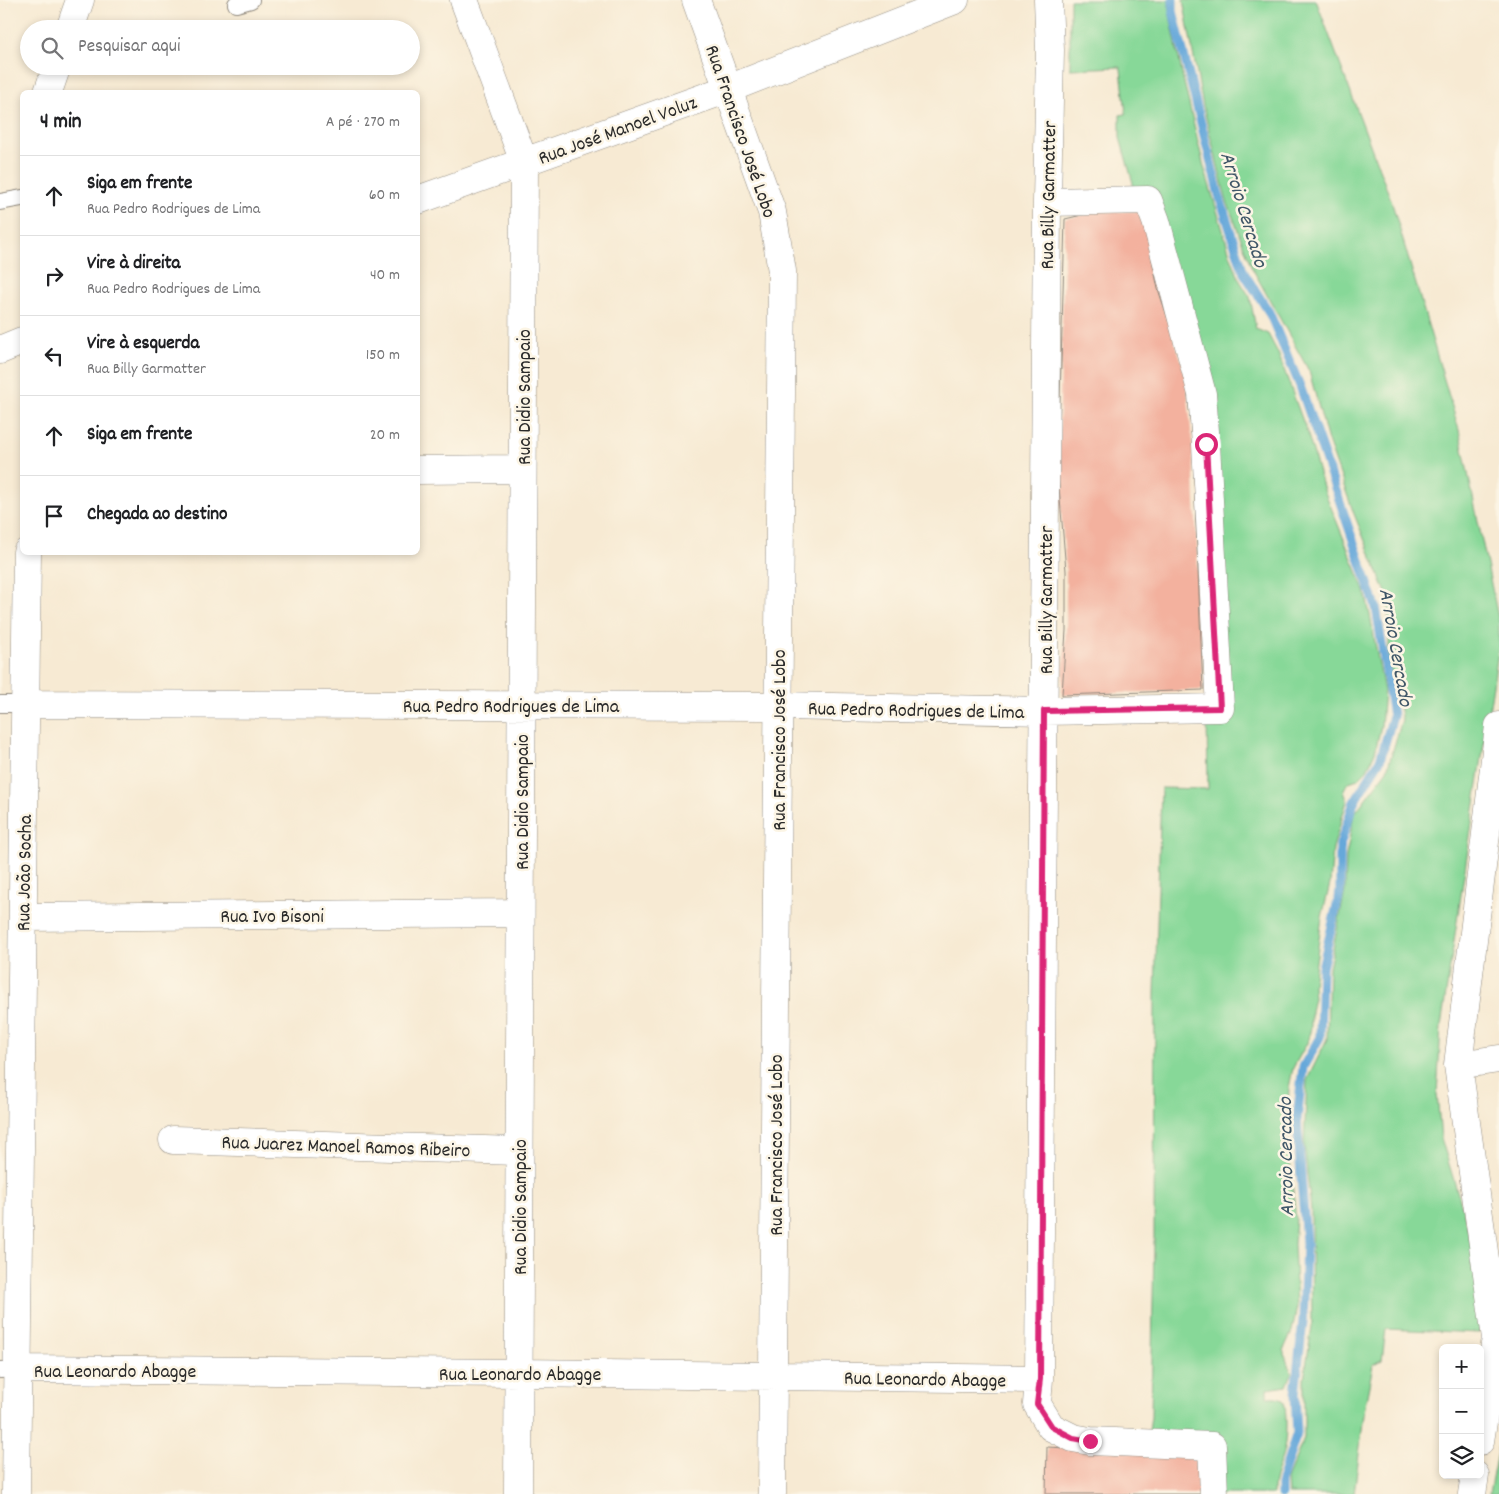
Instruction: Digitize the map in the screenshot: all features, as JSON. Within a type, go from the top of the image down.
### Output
[{"type":"street","points":[[73,20],[80,0]]},
{"type":"street","name":"Rua Didio Sampaio","points":[[464,0],[524,162],[518,1494]]},
{"type":"street","name":"Rua Francisco José Lobo","points":[[696,0],[772,212],[782,270],[772,1494]]},
{"type":"street","name":"Rua José Manoel Voluz","points":[[420,199],[728,89],[954,0]]},
{"type":"street","name":"Rua Billy Garmatter","points":[[1048,0],[1050,50],[1046,202],[1040,1379],[1037,1404],[1052,1427],[1073,1438],[1090,1441],[1212,1446],[1214,1494]]},
{"type":"street","points":[[49,90],[54,75]]},
{"type":"street","name":"Rua Pedro Rodrigues de Lima","points":[[13,704],[779,706],[1044,711],[1220,708],[1202,394],[1156,221],[1148,200],[1046,202]]},
{"type":"street","points":[[0,350],[20,342]]},
{"type":"street","points":[[420,470],[522,469]]},
{"type":"street","name":"Rua João Socha","points":[[16,1494],[9,1370],[11,1049],[23,917],[13,704],[27,555]]},
{"type":"street","points":[[1481,1434],[1498,1338],[1458,1065],[1492,828],[1499,726]]},
{"type":"street","name":"Rua Ivo Bisoni","points":[[23,917],[520,913]]},
{"type":"street","points":[[1458,1065],[1499,1059]]},
{"type":"street","name":"Rua Juarez Manoel Ramos Ribeiro","points":[[173,1140],[520,1150]]},
{"type":"street","name":"Rua Leonardo Abagge","points":[[9,1370],[773,1375],[1040,1379]]},
{"type":"street","points":[[1472,1494],[1474,1479]]},
{"type":"lane","points":[[0,202],[20,198]]},
{"type":"green space","points":[[1070,0],[1169,0],[1169,11],[1183,78],[1204,167],[1230,254],[1240,281],[1250,297],[1256,329],[1268,334],[1278,353],[1308,435],[1324,490],[1365,591],[1384,691],[1381,726],[1375,752],[1367,770],[1358,779],[1349,782],[1344,789],[1347,801],[1333,848],[1330,884],[1322,917],[1313,985],[1314,998],[1311,1011],[1311,1028],[1307,1043],[1293,1068],[1289,1088],[1287,1131],[1296,1219],[1294,1244],[1297,1307],[1292,1331],[1284,1349],[1292,1373],[1287,1386],[1267,1389],[1267,1397],[1282,1399],[1286,1416],[1285,1445],[1275,1477],[1273,1494],[1219,1494],[1148,1438],[1151,1417],[1155,994],[1161,788],[1208,789],[1207,716],[1212,429],[1133,193],[1133,183],[1120,138],[1120,115],[1126,114],[1121,69],[1120,67],[1070,69]]},
{"type":"green space","points":[[1183,0],[1316,0],[1392,203],[1459,430],[1499,622],[1499,646],[1441,1026],[1437,1094],[1441,1138],[1463,1210],[1481,1287],[1479,1333],[1386,1329],[1382,1360],[1373,1365],[1365,1406],[1354,1494],[1288,1494],[1287,1479],[1304,1438],[1304,1380],[1312,1326],[1311,1210],[1304,1145],[1307,1080],[1327,1039],[1329,968],[1345,891],[1346,856],[1354,814],[1387,770],[1402,720],[1389,660],[1389,600],[1354,514],[1328,441],[1309,371],[1252,268],[1226,199],[1203,106]]},
{"type":"green space","points":[[1499,1442],[1499,1494],[1489,1494]]},
{"type":"building","points":[[1142,211],[1158,289],[1186,375],[1193,452],[1203,690],[1062,695],[1066,630],[1066,571],[1058,474],[1065,219],[1095,212]]},
{"type":"building","points":[[1047,1447],[1125,1451],[1206,1452],[1207,1494],[1046,1494]]},
{"type":"waterway","name":"Arroio Cercado","points":[[1173,0],[1173,11],[1219,195],[1244,273],[1269,312],[1300,386],[1376,607],[1393,716],[1380,760],[1354,802],[1340,845],[1340,892],[1322,968],[1320,1037],[1303,1067],[1297,1119],[1306,1244],[1303,1321],[1295,1394],[1297,1433],[1281,1481],[1281,1494]]},
{"type":"route","points":[[1090,1441],[1073,1438],[1052,1427],[1037,1404],[1040,1379],[1044,711],[1220,708],[1206,444]]}]
